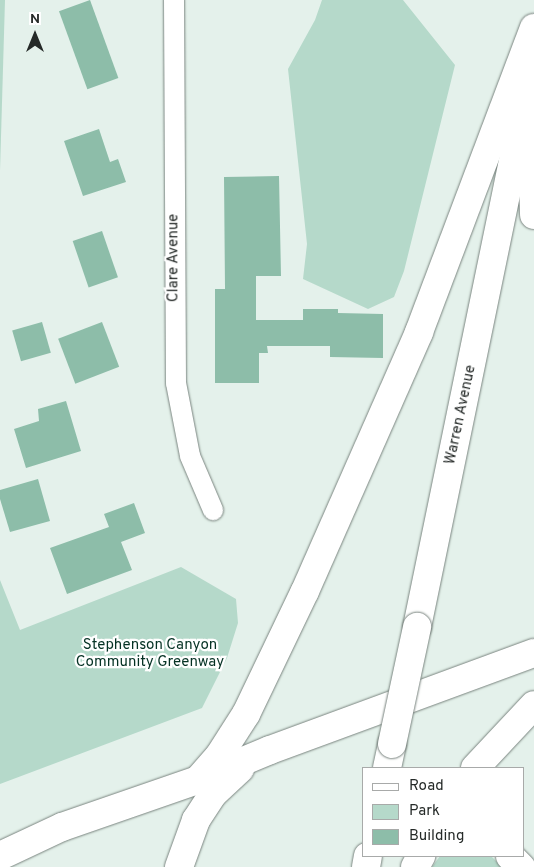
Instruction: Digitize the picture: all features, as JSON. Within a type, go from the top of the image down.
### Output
[{"type":"main road","points":[[198,780],[224,749],[246,714],[305,591],[419,332],[534,28]]},
{"type":"main road","points":[[531,72],[534,215]]},
{"type":"main road","name":"Warren Avenue","points":[[389,756],[531,72]]},
{"type":"main road","points":[[0,856],[62,827],[198,780],[257,755],[534,653]]},
{"type":"main road","points":[[481,764],[534,705]]},
{"type":"main road","points":[[179,867],[196,820],[213,794],[257,755]]},
{"type":"main road","points":[[511,857],[520,867]]},
{"type":"street","name":"Clare Avenue","points":[[174,0],[176,384],[190,456],[213,510]]},
{"type":"green space","points":[[0,0],[5,0],[0,171]]},
{"type":"green space","points":[[322,0],[403,0],[455,65],[404,271],[394,297],[368,309],[303,279],[307,244],[288,69],[315,20]]},
{"type":"green space","name":"Stephenson Canyon Community Greenway","points":[[181,567],[236,599],[238,623],[227,658],[202,708],[0,784],[0,580],[20,630]]},
{"type":"green space","points":[[439,857],[492,857],[502,867],[432,867]]},
{"type":"building","points":[[90,0],[118,78],[87,89],[59,11]]},
{"type":"building","points":[[99,129],[110,162],[118,159],[126,182],[83,196],[64,141]]},
{"type":"building","points":[[279,176],[281,276],[256,276],[256,320],[303,320],[303,309],[338,309],[338,313],[383,314],[383,358],[330,357],[330,346],[267,346],[268,353],[259,353],[259,383],[215,383],[215,289],[225,289],[224,177]]},
{"type":"building","points":[[102,231],[118,277],[89,287],[73,241]]},
{"type":"building","points":[[42,322],[51,353],[21,361],[12,331]]},
{"type":"building","points":[[102,322],[119,367],[75,384],[58,339]]},
{"type":"building","points":[[66,401],[81,451],[26,468],[14,429],[39,421],[38,409]]},
{"type":"building","points":[[38,479],[50,521],[10,532],[0,499],[0,490]]},
{"type":"building","points":[[134,503],[145,533],[121,542],[132,570],[67,594],[50,548],[109,527],[104,514]]}]
